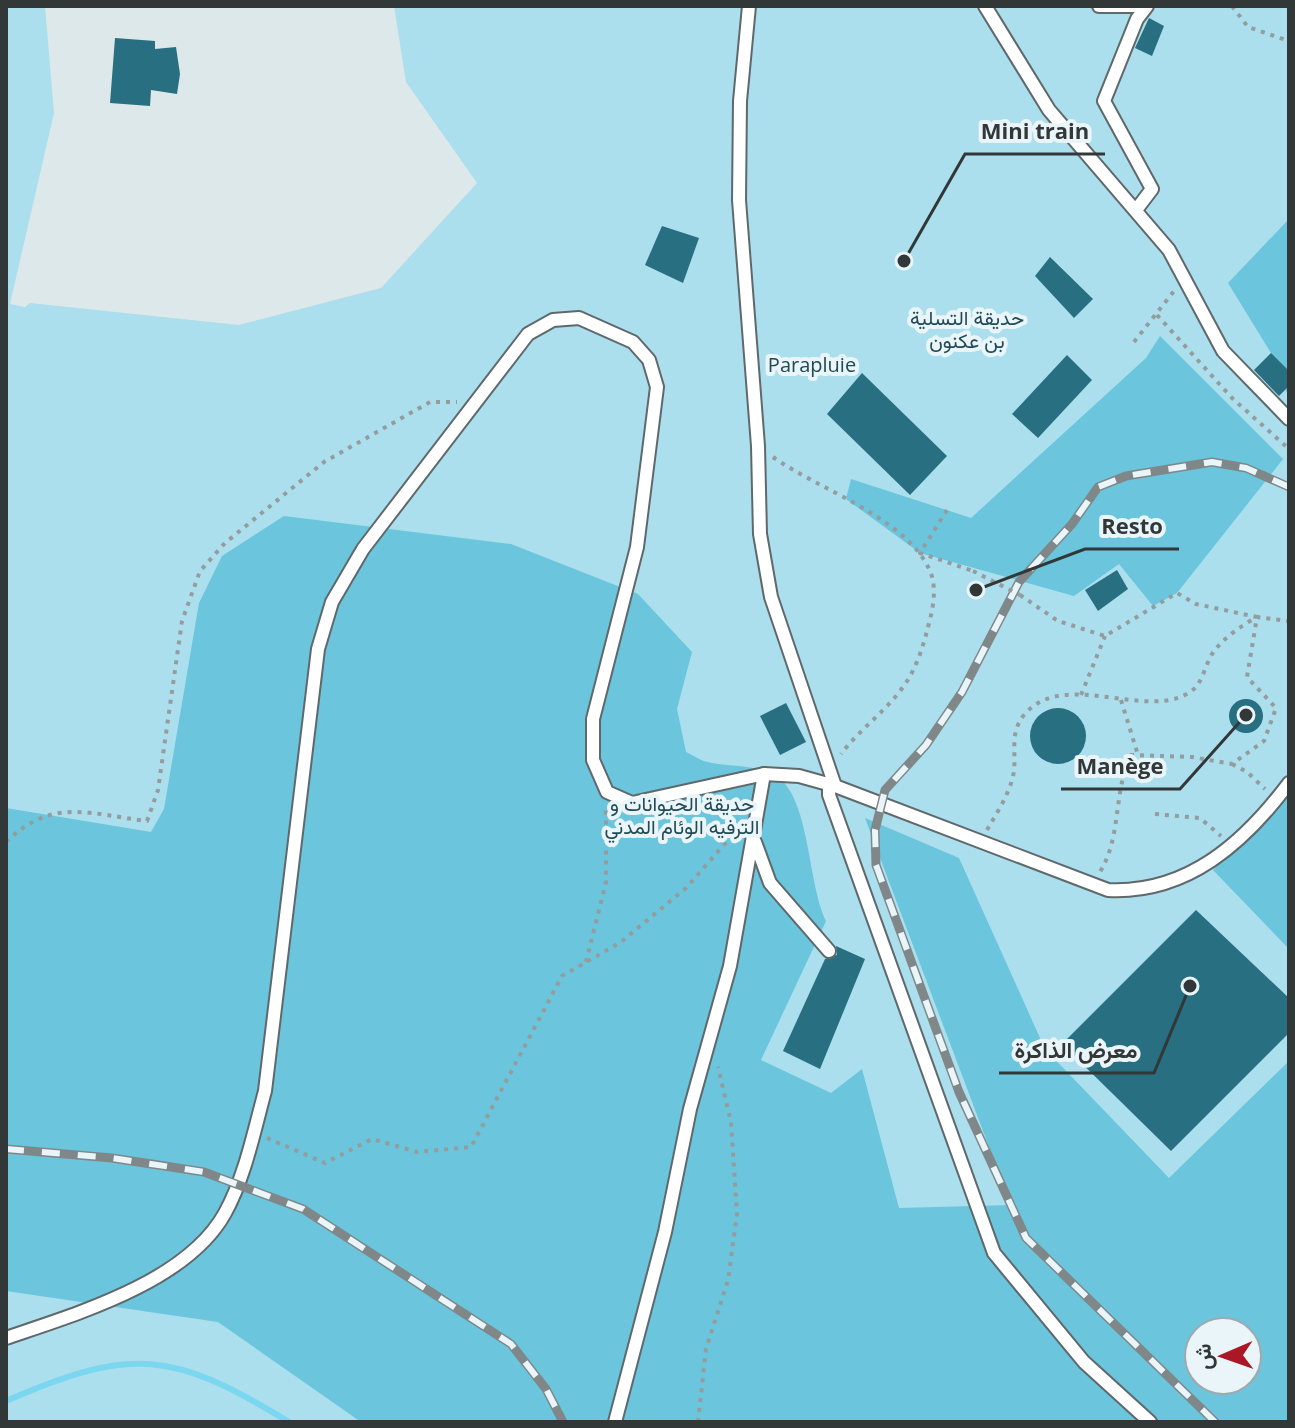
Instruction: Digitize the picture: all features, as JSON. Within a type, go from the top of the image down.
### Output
[{"type":"lane","points":[[749,6],[740,101],[739,200],[758,446],[760,534],[771,597],[832,785],[829,795],[994,1253],[1084,1362],[1150,1422]]},
{"type":"lane","points":[[985,6],[1049,110],[1085,156],[1169,250],[1223,351],[1244,377],[1289,419]]},
{"type":"lane","points":[[1099,6],[1128,9],[1141,6]]},
{"type":"lane","points":[[1136,210],[1152,189],[1104,101],[1137,19],[1147,6]]},
{"type":"lane","points":[[6,1338],[130,1291],[186,1257],[224,1214],[254,1132],[265,1091],[318,649],[332,602],[363,549],[475,401],[528,334],[553,320],[579,318],[633,342],[649,360],[657,387],[637,547],[593,719],[593,760],[607,792],[632,803],[764,774],[799,776],[832,785],[1108,890],[1133,891],[1172,882],[1204,867],[1232,845],[1289,783]]},
{"type":"lane","points":[[615,1422],[665,1232],[690,1109],[730,966],[764,774]]},
{"type":"lane","points":[[754,839],[770,883],[829,951]]},
{"type":"path","points":[[1232,6],[1248,27],[1289,41]]},
{"type":"path","points":[[1134,342],[1184,278]]},
{"type":"path","points":[[1157,315],[1232,398],[1289,449]]},
{"type":"path","points":[[6,842],[19,830],[56,811],[147,821],[158,790],[182,621],[200,571],[225,543],[324,462],[430,402],[475,401]]},
{"type":"path","points":[[758,446],[788,468],[866,511],[899,534],[920,553],[931,573],[934,592],[921,653],[905,685],[841,755]]},
{"type":"path","points":[[920,553],[947,510]]},
{"type":"path","points":[[920,553],[973,571],[1020,595],[1058,621],[1105,636]]},
{"type":"path","points":[[1081,695],[1105,636],[1177,593],[1196,604],[1289,621]]},
{"type":"path","points":[[980,843],[1013,777],[1013,737],[1022,717],[1038,702],[1066,693],[1121,699],[1172,699],[1195,689],[1213,652],[1257,617]]},
{"type":"path","points":[[1232,764],[1264,741],[1276,708],[1247,677],[1257,617]]},
{"type":"path","points":[[1121,699],[1138,755]]},
{"type":"path","points":[[1092,884],[1112,845],[1124,769],[1131,755],[1192,757],[1232,764],[1247,772],[1276,800]]},
{"type":"path","points":[[586,962],[606,882],[607,792]]},
{"type":"path","points":[[1155,814],[1200,818],[1232,845]]},
{"type":"path","points":[[254,1132],[325,1163],[372,1139],[417,1152],[471,1147],[562,976],[621,942],[686,888],[738,829]]},
{"type":"path","points":[[698,1422],[706,1349],[728,1280],[737,1214],[726,1095],[710,1041]]},
{"type":"green space","name":"حديقة الحيوانات و الترفيه الوئام المدني","points":[[6,6],[45,6],[54,113],[10,304],[25,307],[30,303],[239,325],[381,288],[477,183],[406,82],[394,6],[1289,6],[1289,1422],[6,1422]]},
{"type":"green space","points":[[1289,219],[1289,398],[1271,353],[1228,283]]},
{"type":"green space","points":[[1160,336],[1283,459],[1177,593],[1153,606],[1119,564],[1074,596],[920,553],[846,499],[851,479],[971,518],[1146,358]]},
{"type":"green space","points":[[284,516],[511,544],[638,594],[692,652],[677,709],[686,752],[705,761],[754,768],[772,774],[790,791],[803,825],[815,887],[826,921],[761,1060],[831,1093],[862,1069],[899,1208],[1011,1205],[865,818],[959,858],[1045,1049],[1169,1178],[1289,1061],[1289,1422],[361,1422],[218,1322],[6,1291],[6,808],[151,832],[164,809],[199,603],[222,556]]},
{"type":"green space","points":[[1289,794],[1289,949],[1213,870]]},
{"type":"building","points":[[1149,18],[1164,26],[1152,56],[1135,48]]},
{"type":"building","points":[[115,38],[155,41],[155,49],[176,47],[180,74],[177,94],[151,90],[150,106],[110,103]]},
{"type":"building","points":[[662,226],[699,238],[683,283],[645,265]]},
{"type":"building","points":[[1050,257],[1093,299],[1074,318],[1035,276]]},
{"type":"building","points":[[1271,353],[1289,371],[1289,386],[1279,396],[1254,370]]},
{"type":"building","points":[[1067,355],[1092,380],[1038,438],[1012,414]]},
{"type":"building","points":[[862,373],[947,456],[910,495],[827,414]]},
{"type":"building","points":[[1117,570],[1128,589],[1098,611],[1085,590]]},
{"type":"building","points":[[1246,699],[1258,704],[1263,716],[1258,728],[1246,733],[1234,728],[1229,716],[1234,704]]},
{"type":"building","points":[[786,703],[806,742],[780,755],[760,716]]},
{"type":"building","points":[[1058,708],[1078,716],[1086,736],[1078,756],[1058,764],[1038,756],[1030,736],[1038,716]]},
{"type":"building","points":[[1196,910],[1289,998],[1289,1033],[1171,1151],[1062,1044]]},
{"type":"building","points":[[836,946],[865,959],[820,1069],[783,1051],[825,959],[837,955]]},
{"type":"waterway","points":[[6,1401],[87,1371],[151,1364],[214,1381],[289,1422]]},
{"type":"railway","points":[[1215,1422],[1026,1238],[959,1092],[876,865],[875,830],[885,790],[926,745],[962,692],[1019,582],[1072,524],[1098,487],[1126,476],[1212,462],[1246,468],[1289,487]]},
{"type":"railway","points":[[6,1149],[112,1158],[204,1172],[303,1209],[511,1344],[546,1389],[563,1422]]},
{"type":"place","name":"Mini train","points":[[904,261]]},
{"type":"place","name":"Resto","points":[[976,590]]},
{"type":"place","name":"Manège","points":[[1246,715]]},
{"type":"place","name":"معرض الذاكرة","points":[[1190,986]]},
{"type":"park label","name":"حديقة التسلية بن عكنون","points":[[967,328]]},
{"type":"park label","name":"Parapluie","points":[[812,364]]}]
